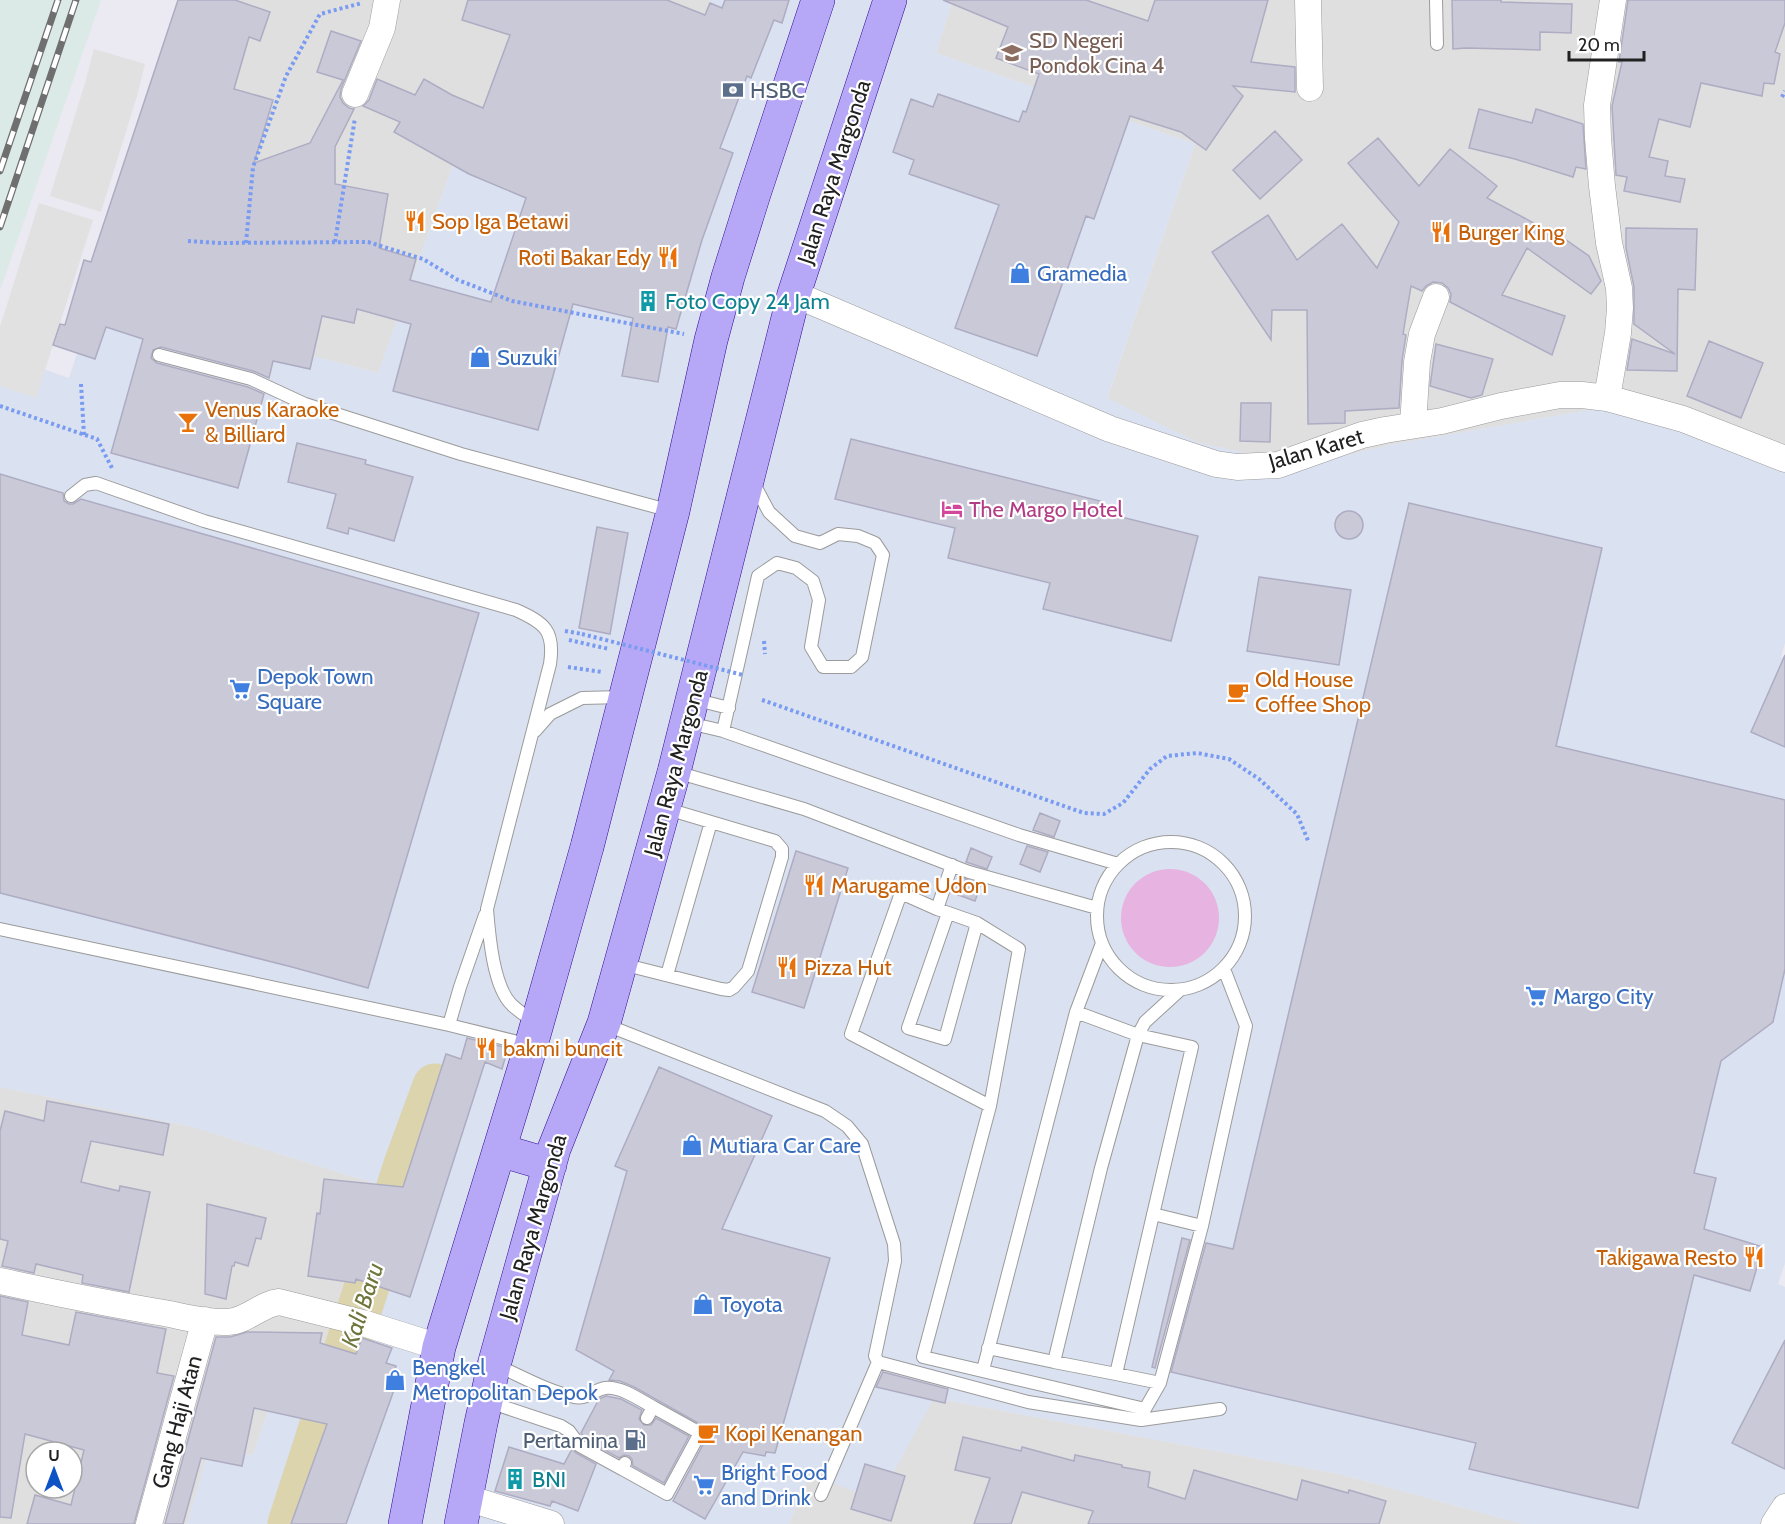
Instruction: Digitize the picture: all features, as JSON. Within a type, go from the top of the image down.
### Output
[{"type":"main road","points":[[405,1524],[439,1347],[534,1035],[587,847],[673,511],[711,340],[754,194],[818,0]]},
{"type":"main road","name":"Jalan Raya Margonda","points":[[464,1511],[486,1401],[507,1314],[561,1129],[604,1023],[675,772],[794,294],[890,0]]},
{"type":"main road","points":[[499,1150],[550,1164]]},
{"type":"street","points":[[1308,0],[1310,88]]},
{"type":"street","points":[[1607,398],[1618,333],[1619,298],[1602,186],[1597,105],[1613,0]]},
{"type":"street","points":[[356,94],[382,28],[376,1]]},
{"type":"street","name":"Jalan Karet","points":[[794,294],[1110,429],[1216,464],[1237,467],[1278,465],[1362,435],[1442,421],[1501,406],[1560,395],[1607,398],[1683,419],[1785,459]]},
{"type":"street","points":[[1413,425],[1417,362],[1422,334],[1436,297]]},
{"type":"street","points":[[0,1281],[105,1304],[229,1322],[239,1320],[271,1303],[279,1302],[352,1320],[439,1347]]},
{"type":"street","name":"Gang Haji Atan","points":[[149,1524],[205,1320]]},
{"type":"street","points":[[1774,1524],[1785,1507]]},
{"type":"street","points":[[464,1511],[551,1524]]},
{"type":"lane","points":[[1436,0],[1437,44]]},
{"type":"lane","points":[[159,355],[251,380],[305,404],[461,454],[673,511]]},
{"type":"lane","points":[[723,731],[758,576],[777,563],[796,568],[813,581],[819,600],[811,647],[823,667],[851,667],[862,657],[883,555],[875,543],[858,536],[838,534],[820,543],[795,536],[769,512],[749,474]]},
{"type":"lane","points":[[71,496],[85,485],[96,483],[204,520],[516,610],[544,626],[550,637],[552,651],[550,664],[487,909],[449,1025]]},
{"type":"lane","points":[[532,734],[550,714],[582,698],[626,697]]},
{"type":"lane","points":[[690,711],[729,708]]},
{"type":"lane","points":[[690,711],[723,731],[1019,835],[1118,864]]},
{"type":"lane","points":[[675,772],[804,809],[969,872],[1097,908]]},
{"type":"lane","points":[[621,964],[721,989],[729,990],[734,987],[748,971],[782,857],[782,849],[775,842],[664,808]]},
{"type":"lane","points":[[667,975],[711,822]]},
{"type":"lane","points":[[1164,842],[1190,844],[1214,855],[1232,874],[1243,897],[1245,923],[1239,947],[1224,969],[1204,983],[1180,990],[1156,989],[1133,980],[1114,964],[1101,943],[1097,908],[1103,885],[1118,864],[1139,849],[1164,842]]},
{"type":"lane","points":[[952,865],[942,911],[908,1028],[945,1039],[977,924]]},
{"type":"lane","points":[[990,1106],[851,1034],[901,893],[977,924],[1019,949],[990,1106],[923,1357],[1145,1409],[1160,1383],[1202,1226],[1246,1026],[1224,969]]},
{"type":"lane","points":[[487,909],[489,942],[503,991],[534,1035]]},
{"type":"lane","points":[[0,929],[449,1025],[534,1035]]},
{"type":"lane","points":[[983,1370],[1076,1012],[1101,943]]},
{"type":"lane","points":[[1054,1362],[1101,1168],[1138,1035],[1145,1022],[1180,990]]},
{"type":"lane","points":[[1076,1012],[1138,1035],[1192,1047],[1116,1374]]},
{"type":"lane","points":[[604,1023],[825,1111],[847,1126],[862,1144],[894,1244],[895,1261],[875,1356],[878,1362],[1028,1402],[1141,1420],[1220,1409]]},
{"type":"lane","points":[[1153,1214],[1202,1226]]},
{"type":"lane","points":[[988,1348],[1160,1383]]},
{"type":"lane","points":[[821,1495],[878,1362]]},
{"type":"lane","points":[[486,1401],[561,1426],[569,1431],[580,1446],[624,1466],[667,1494],[700,1433],[650,1413],[620,1390],[607,1388],[582,1398],[575,1398],[495,1365]]},
{"type":"path","points":[[246,243],[253,166],[286,76],[320,14],[376,1]]},
{"type":"path","points":[[1782,98],[1785,91]]},
{"type":"path","points":[[335,242],[357,108],[356,94]]},
{"type":"path","points":[[188,241],[219,243],[368,242],[423,259],[458,280],[512,301],[711,340]]},
{"type":"path","points":[[81,384],[84,435]]},
{"type":"path","points":[[0,406],[97,439],[114,471]]},
{"type":"path","points":[[609,657],[611,649],[564,639],[565,631],[743,675]]},
{"type":"path","points":[[550,664],[605,672],[607,665]]},
{"type":"path","points":[[762,700],[1084,813],[1104,814],[1123,803],[1150,769],[1167,756],[1197,753],[1229,759],[1259,779],[1297,814],[1309,843]]},
{"type":"shaded area","points":[[1,0],[101,0],[0,290],[0,2]]},
{"type":"shaded area","points":[[198,0],[710,0],[645,217],[456,156],[378,373],[95,299]]},
{"type":"shaded area","points":[[710,0],[953,0],[936,53],[1195,144],[1107,398],[1199,443],[1303,465],[1395,444],[1590,410],[1682,410],[1785,459],[1785,643],[1781,657],[1785,659],[1785,1263],[1778,1284],[1785,1287],[1785,1524],[1523,1524],[1339,1474],[934,1398],[878,1501],[810,1474],[789,1524],[187,1524],[209,1449],[253,1455],[273,1397],[326,1418],[406,1193],[193,1127],[0,1087],[0,354],[69,378],[95,299],[378,373],[456,156],[645,217]]},
{"type":"shaded area","points":[[953,0],[1785,0],[1785,459],[1682,410],[1590,410],[1395,444],[1303,465],[1199,443],[1107,399],[1195,144],[936,53]]},
{"type":"shaded area","points":[[94,49],[145,64],[101,212],[50,196]]},
{"type":"shaded area","points":[[39,203],[93,220],[36,398],[0,386],[0,327]]},
{"type":"shaded area","points":[[1170,869],[1189,873],[1205,883],[1215,899],[1219,918],[1215,937],[1205,953],[1189,963],[1170,967],[1151,963],[1135,953],[1125,937],[1121,918],[1125,899],[1135,883],[1151,873]]},
{"type":"shaded area","points":[[0,1087],[193,1127],[406,1193],[326,1418],[273,1397],[253,1455],[209,1450],[187,1524],[0,1524]]},
{"type":"shaded area","points":[[934,1398],[1339,1474],[1523,1524],[789,1524],[810,1474]]},
{"type":"building","points":[[178,0],[235,0],[270,12],[260,41],[249,37],[234,89],[273,100],[254,163],[310,143],[343,80],[317,72],[331,31],[361,41],[341,89],[340,97],[343,103],[354,109],[335,147],[335,184],[388,194],[379,248],[416,259],[410,280],[491,302],[526,198],[469,174],[394,132],[400,122],[363,106],[369,100],[377,79],[415,95],[424,79],[452,95],[483,108],[510,35],[462,20],[468,0],[667,0],[705,15],[710,3],[722,8],[725,0],[789,0],[782,23],[774,20],[751,78],[747,76],[720,148],[733,153],[702,240],[676,329],[668,327],[658,382],[622,376],[633,318],[573,304],[538,430],[393,391],[411,324],[357,309],[354,323],[322,316],[310,369],[273,361],[269,378],[253,371],[161,347],[153,350],[151,358],[157,363],[248,387],[264,394],[238,488],[111,453],[143,339],[106,327],[95,359],[53,345],[60,324],[65,325],[84,260],[91,262]]},
{"type":"building","points":[[943,0],[1086,0],[1148,21],[1155,0],[1268,0],[1251,62],[1295,67],[1295,92],[1233,86],[1243,96],[1206,150],[1181,132],[1130,116],[1094,219],[1086,216],[1037,356],[955,328],[999,205],[909,174],[914,160],[893,152],[911,99],[933,107],[938,94],[1019,122],[1023,111],[1026,112],[1039,74],[996,58],[1008,27]]},
{"type":"building","points":[[1452,0],[1572,4],[1571,33],[1540,32],[1540,50],[1453,49]]},
{"type":"building","points":[[1628,0],[1785,0],[1785,23],[1775,52],[1780,54],[1774,84],[1764,83],[1762,96],[1701,83],[1690,127],[1659,119],[1649,157],[1668,161],[1665,176],[1685,179],[1680,202],[1624,191],[1627,177],[1616,175],[1612,106],[1622,62],[1619,62]]},
{"type":"building","points":[[1479,109],[1532,123],[1536,109],[1583,124],[1586,169],[1576,167],[1573,177],[1469,148]]},
{"type":"building","points":[[1275,131],[1302,160],[1260,199],[1233,170]]},
{"type":"building","points":[[1378,138],[1419,186],[1450,149],[1497,186],[1487,198],[1547,230],[1549,228],[1589,256],[1601,281],[1591,294],[1527,248],[1502,295],[1565,316],[1552,355],[1450,302],[1451,294],[1442,283],[1433,282],[1422,291],[1411,286],[1403,334],[1406,335],[1399,408],[1345,411],[1345,423],[1308,424],[1307,310],[1272,310],[1271,340],[1212,252],[1268,215],[1297,260],[1342,224],[1377,268],[1399,222],[1348,163]]},
{"type":"building","points":[[1626,228],[1697,229],[1695,290],[1678,289],[1677,371],[1627,370],[1632,339],[1675,354],[1634,324],[1634,287],[1626,248]]},
{"type":"building","points":[[1709,341],[1763,363],[1741,418],[1687,396]]},
{"type":"building","points":[[1436,344],[1493,359],[1482,395],[1471,398],[1430,386]]},
{"type":"building","points":[[1241,403],[1271,403],[1270,442],[1240,441]]},
{"type":"building","points":[[851,439],[1100,501],[1097,511],[1198,536],[1171,641],[1043,609],[1050,583],[948,558],[955,528],[835,499]]},
{"type":"building","points":[[297,443],[366,460],[365,464],[413,477],[394,541],[349,528],[348,534],[327,528],[336,494],[288,482]]},
{"type":"building","name":"Depok Town Square","points":[[0,474],[63,493],[64,501],[69,504],[81,499],[479,613],[368,988],[0,893]]},
{"type":"building","name":"Margo City","points":[[1409,503],[1602,548],[1556,746],[1785,800],[1785,969],[1773,1022],[1721,1061],[1694,1173],[1716,1178],[1704,1229],[1763,1247],[1750,1291],[1694,1275],[1638,1508],[1469,1469],[1476,1443],[1171,1372],[1206,1243],[1233,1249]]},
{"type":"building","points":[[1349,511],[1359,515],[1363,525],[1359,535],[1349,539],[1339,535],[1335,525],[1339,515]]},
{"type":"building","points":[[597,527],[628,533],[610,634],[579,628]]},
{"type":"building","points":[[1259,577],[1351,590],[1339,665],[1247,651]]},
{"type":"building","points":[[1785,655],[1785,747],[1751,732]]},
{"type":"building","points":[[1040,813],[1060,821],[1054,837],[1033,830]]},
{"type":"building","points":[[1027,846],[1048,852],[1040,872],[1020,864]]},
{"type":"building","points":[[971,848],[992,857],[987,869],[966,862]]},
{"type":"building","points":[[796,851],[848,868],[804,1008],[752,992]]},
{"type":"building","points":[[960,877],[981,884],[975,901],[953,893]]},
{"type":"building","points":[[467,1038],[508,1048],[502,1069],[485,1062],[410,1297],[356,1279],[355,1283],[308,1276],[324,1179],[403,1187],[446,1054],[461,1059]]},
{"type":"building","name":"Toyota","points":[[659,1067],[772,1116],[722,1229],[830,1258],[775,1453],[766,1452],[765,1456],[743,1452],[705,1519],[673,1501],[707,1437],[707,1428],[634,1387],[620,1381],[609,1380],[614,1371],[576,1350],[627,1171],[615,1166]]},
{"type":"building","points":[[47,1101],[169,1124],[163,1155],[91,1141],[81,1182],[119,1191],[120,1186],[150,1192],[129,1292],[82,1283],[83,1275],[36,1264],[34,1273],[2,1266],[8,1241],[0,1239],[0,1131],[5,1111],[44,1121]]},
{"type":"building","points":[[207,1204],[266,1218],[261,1239],[256,1238],[248,1266],[235,1262],[232,1266],[226,1299],[205,1294]]},
{"type":"building","points":[[1182,1238],[1190,1240],[1155,1368],[1152,1367]]},
{"type":"building","points":[[0,1296],[28,1302],[22,1335],[69,1345],[76,1312],[166,1329],[157,1373],[174,1376],[134,1524],[27,1524],[34,1500],[53,1500],[71,1505],[72,1500],[84,1500],[84,1440],[47,1440],[25,1434],[11,1518],[0,1517]]},
{"type":"building","points":[[247,1332],[322,1333],[320,1343],[356,1354],[362,1338],[392,1348],[386,1363],[396,1366],[389,1388],[394,1390],[346,1524],[291,1524],[327,1424],[254,1408],[242,1466],[201,1458],[183,1524],[165,1524],[216,1337],[230,1337]]},
{"type":"building","points":[[1785,1340],[1785,1469],[1732,1443]]},
{"type":"building","points":[[883,1372],[948,1389],[945,1403],[876,1387]]},
{"type":"building","name":"Pertamina","points":[[606,1396],[621,1399],[642,1410],[639,1419],[644,1425],[651,1425],[656,1418],[689,1436],[664,1483],[633,1466],[629,1456],[624,1455],[619,1458],[586,1440],[581,1433],[599,1399]]},
{"type":"building","points":[[963,1437],[1021,1451],[1022,1447],[1074,1461],[1075,1455],[1150,1472],[1148,1487],[1185,1499],[1194,1470],[1297,1500],[1302,1480],[1386,1501],[1379,1524],[1088,1524],[1093,1511],[1022,1492],[1011,1524],[974,1524],[990,1478],[955,1470]]},
{"type":"building","points":[[509,1447],[564,1464],[572,1449],[596,1464],[578,1511],[552,1501],[550,1506],[495,1491]]},
{"type":"building","points":[[865,1464],[905,1476],[891,1521],[851,1509]]},
{"type":"waterway","name":"Kali Baru","points":[[290,1524],[407,1162],[435,1086]]},
{"type":"railway","points":[[0,171],[58,0]]},
{"type":"railway","points":[[0,227],[76,0]]},
{"type":"place","name":"SD Negeri Pondok Cina 4","points":[[1012,53]]},
{"type":"place","name":"HSBC","points":[[733,90]]},
{"type":"place","name":"Sop Iga Betawi","points":[[415,221]]},
{"type":"place","name":"Burger King","points":[[1441,232]]},
{"type":"place","name":"Roti Bakar Edy","points":[[668,257]]},
{"type":"place","name":"Gramedia","points":[[1020,273]]},
{"type":"place","name":"Foto Copy 24 Jam","points":[[648,301]]},
{"type":"place","name":"Suzuki","points":[[480,357]]},
{"type":"place","name":"Venus Karaoke & Billiard","points":[[188,422]]},
{"type":"place","name":"The Margo Hotel","points":[[952,509]]},
{"type":"place","name":"Depok Town Square","points":[[240,689]]},
{"type":"place","name":"Old House Coffee Shop","points":[[1238,692]]},
{"type":"place","name":"Marugame Udon","points":[[814,885]]},
{"type":"place","name":"Pizza Hut","points":[[787,967]]},
{"type":"place","name":"Margo City","points":[[1536,996]]},
{"type":"place","name":"bakmi buncit","points":[[486,1048]]},
{"type":"place","name":"Mutiara Car Care","points":[[692,1145]]},
{"type":"place","name":"Takigawa Resto","points":[[1754,1257]]},
{"type":"place","name":"Toyota","points":[[703,1304]]},
{"type":"place","name":"Bengkel Metropolitan Depok","points":[[395,1380]]},
{"type":"place","name":"Kopi Kenangan","points":[[708,1433]]},
{"type":"place","name":"Pertamina","points":[[635,1440]]},
{"type":"place","name":"BNI","points":[[515,1479]]},
{"type":"place","name":"Bright Food and Drink","points":[[704,1485]]}]
